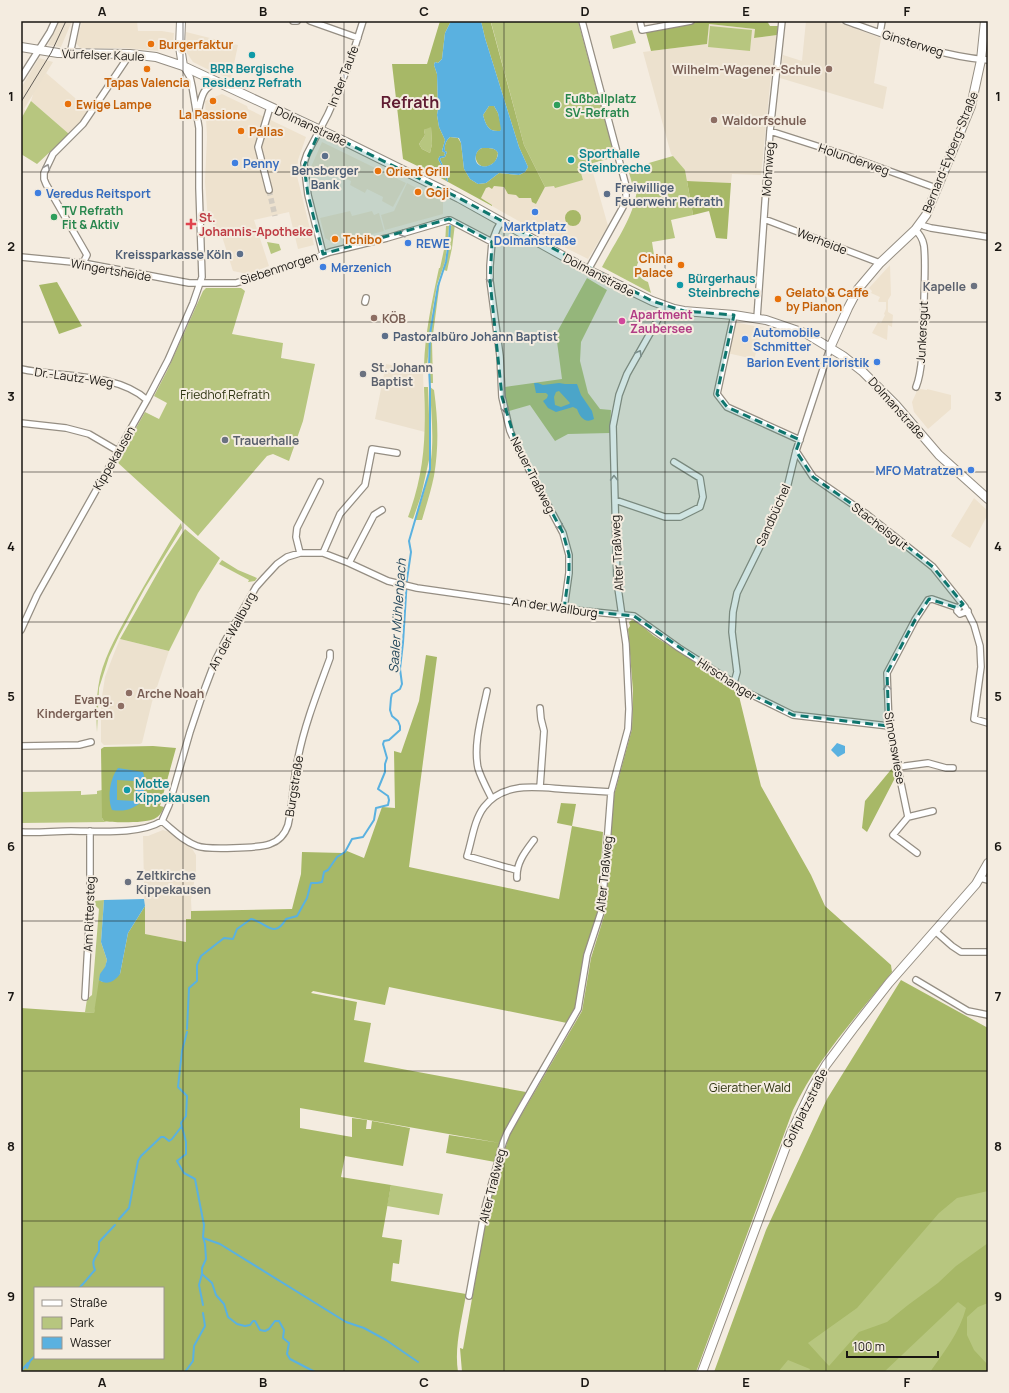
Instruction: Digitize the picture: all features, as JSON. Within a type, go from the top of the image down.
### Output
[{"type":"main road","points":[[181,21],[180,51],[183,66]]},
{"type":"main road","name":"Bernard-Eyberg-Straße","points":[[830,348],[858,289],[880,263],[918,227],[930,206],[936,188],[971,106],[985,60],[986,21]]},
{"type":"main road","name":"Vürfelser Kaule","points":[[21,47],[38,51],[70,54],[130,54],[156,57],[183,66]]},
{"type":"main road","name":"Dolmanstraße","points":[[183,66],[320,130],[459,198],[588,270],[635,294],[674,309],[757,318],[807,334],[830,348],[862,371],[896,405],[939,455],[988,499]]},
{"type":"main road","name":"Golfplatzstraße","points":[[702,1372],[791,1133],[813,1087],[826,1065],[889,984],[935,931],[984,879],[988,863]]},
{"type":"street","points":[[21,78],[55,21]]},
{"type":"street","points":[[70,54],[77,21]]},
{"type":"street","points":[[310,21],[358,38]]},
{"type":"street","name":"In der Taufe","points":[[323,254],[308,195],[304,166],[307,154],[320,130],[352,56],[363,21]]},
{"type":"street","points":[[582,21],[626,186],[623,207],[588,270]]},
{"type":"street","points":[[640,21],[642,30],[691,21]]},
{"type":"street","name":"Mohnweg","points":[[757,318],[770,131],[782,21]]},
{"type":"street","name":"Ginsterweg","points":[[846,21],[900,40],[957,57],[985,60]]},
{"type":"street","points":[[880,33],[882,21]]},
{"type":"street","points":[[83,263],[87,255],[46,184],[44,176],[53,154],[83,124],[130,54]]},
{"type":"street","points":[[183,66],[190,77],[199,128],[199,188],[203,270],[200,283]]},
{"type":"street","points":[[197,115],[203,93],[206,88],[216,82]]},
{"type":"street","points":[[268,190],[258,147],[270,107]]},
{"type":"street","name":"Holunderweg","points":[[770,131],[848,156],[936,188]]},
{"type":"street","name":"Werheide","points":[[764,219],[880,263]]},
{"type":"street","name":"Siebenmorgen","points":[[200,283],[242,282],[323,254],[450,220],[492,242]]},
{"type":"street","name":"Neuer Traßweg","points":[[501,222],[492,242],[490,281],[500,356],[502,397],[510,431],[553,514],[565,541],[569,555],[570,573],[564,610]]},
{"type":"street","points":[[918,227],[924,226],[988,237]]},
{"type":"street","name":"Junkersgut","points":[[916,387],[919,379],[922,342],[924,263],[924,246],[918,227]]},
{"type":"street","name":"Wingertsheide","points":[[21,257],[83,263],[177,282],[200,283]]},
{"type":"street","name":"Kippekausen","points":[[21,630],[37,595],[168,360],[200,283]]},
{"type":"street","name":"Alter Traßweg","points":[[469,1296],[485,1208],[507,1133],[578,1008],[587,955],[602,909],[611,792],[628,729],[629,709],[626,644],[617,580],[613,426],[619,395],[627,374],[664,306]]},
{"type":"street","points":[[734,315],[717,394],[727,406],[800,440]]},
{"type":"street","name":"Sandbüchel","points":[[734,683],[737,672],[732,632],[734,602],[787,488],[796,451],[830,348]]},
{"type":"street","name":"Dr.-Lautz-Weg","points":[[21,369],[120,383],[141,394],[147,400]]},
{"type":"street","points":[[21,423],[66,428],[89,434],[118,450]]},
{"type":"street","points":[[323,553],[340,514],[365,485],[372,448],[397,453]]},
{"type":"street","name":"Stachelsgut","points":[[796,451],[813,477],[865,513],[933,567],[960,606],[968,611],[980,646],[981,666],[974,719],[988,723]]},
{"type":"street","name":"Alter Traßweg","points":[[615,500],[665,517],[680,517],[700,507],[703,497],[700,478],[674,462]]},
{"type":"street","points":[[300,553],[296,537],[297,528],[320,482]]},
{"type":"street","points":[[349,563],[374,515],[382,510]]},
{"type":"street","name":"An der Wallburg","points":[[162,820],[169,805],[190,732],[216,659],[256,587],[277,564],[287,557],[300,553],[323,553],[388,581],[414,587],[564,610],[622,615]]},
{"type":"street","name":"Simonswiese","points":[[908,817],[889,726],[887,674],[915,620],[928,600],[932,599],[960,606]]},
{"type":"street","points":[[960,606],[958,612],[960,614],[968,611]]},
{"type":"street","name":"Hirschanger","points":[[622,615],[634,616],[679,648],[734,683],[740,689],[793,715],[889,726]]},
{"type":"street","name":"Burgstraße","points":[[162,820],[187,842],[199,847],[262,846],[269,845],[281,838],[286,831],[290,818],[296,769],[305,730],[330,658],[330,653]]},
{"type":"street","points":[[487,691],[480,730],[476,740],[479,769],[492,799]]},
{"type":"street","points":[[540,708],[540,719],[544,731],[540,787]]},
{"type":"street","points":[[21,746],[78,745],[91,742]]},
{"type":"street","points":[[898,768],[928,763],[946,768],[953,768]]},
{"type":"street","points":[[516,870],[467,856],[478,818],[484,807],[492,799],[512,789],[528,786],[611,792]]},
{"type":"street","points":[[917,854],[893,835],[908,817],[933,811]]},
{"type":"street","points":[[21,832],[116,831],[148,827],[155,825],[162,820]]},
{"type":"street","name":"Am Rittersteg","points":[[85,997],[90,907],[90,831]]},
{"type":"street","points":[[517,878],[516,870],[523,855],[534,840]]},
{"type":"street","points":[[935,931],[961,952],[988,952]]},
{"type":"street","points":[[916,980],[968,1011],[988,1015]]},
{"type":"highlighted area","points":[[320,130],[459,198],[652,301],[684,311],[734,315],[717,394],[727,407],[800,440],[796,451],[813,477],[865,513],[933,567],[963,604],[958,608],[929,599],[915,620],[887,673],[889,726],[793,715],[740,689],[634,616],[564,609],[569,573],[569,555],[563,533],[518,449],[502,397],[490,281],[492,242],[449,219],[323,254],[308,195],[304,166]]},
{"type":"shaded area","points":[[59,21],[72,21],[61,47],[48,45]]},
{"type":"shaded area","points":[[82,21],[137,21],[138,31],[162,31],[174,33],[173,44],[170,49],[160,51],[125,48],[80,48],[76,43]]},
{"type":"shaded area","name":"Wilhelm-Wagener-Schule","points":[[806,21],[834,21],[881,38],[874,83],[887,87],[883,109],[780,78],[783,55],[802,61]]},
{"type":"shaded area","name":"Waldorfschule","points":[[709,24],[755,29],[754,38],[777,35],[770,85],[761,175],[732,174],[731,183],[687,181],[685,170],[671,154],[643,52],[707,44]]},
{"type":"shaded area","points":[[186,32],[238,45],[231,78],[217,74],[193,62],[187,53]]},
{"type":"shaded area","points":[[39,58],[53,62],[24,109],[26,111],[21,119],[21,88]]},
{"type":"shaded area","points":[[46,73],[89,110],[79,124],[69,134],[31,101],[34,91]]},
{"type":"shaded area","points":[[222,94],[247,106],[248,109],[306,137],[298,160],[297,176],[314,245],[298,249],[289,212],[254,220],[269,266],[248,274],[233,271],[219,227],[216,227],[208,220],[205,182],[207,137],[205,101]]},
{"type":"shaded area","points":[[322,142],[406,183],[393,207],[382,201],[383,197],[367,189],[365,193],[350,185],[351,181],[331,172],[329,176],[322,172],[310,172]]},
{"type":"shaded area","name":"Marktplatz Dolmanstraße","points":[[592,165],[608,226],[588,259],[492,206],[481,198],[486,188],[494,186],[504,187],[519,198],[531,198],[536,204],[545,187],[583,180],[581,173],[589,171],[588,166]]},
{"type":"shaded area","points":[[407,183],[443,202],[443,214],[385,230],[381,215],[394,211]]},
{"type":"shaded area","points":[[350,211],[352,216],[372,211],[374,215],[379,213],[384,231],[358,238],[357,235],[330,241],[325,238],[320,218]]},
{"type":"shaded area","points":[[890,265],[891,295],[888,300],[888,312],[893,315],[892,327],[888,325],[887,340],[872,333],[878,322],[881,323],[885,315],[886,302],[879,302],[880,297],[871,293],[872,291],[869,288]]},
{"type":"shaded area","points":[[734,322],[764,328],[754,359],[727,353]]},
{"type":"shaded area","points":[[386,364],[420,370],[423,373],[425,432],[375,419]]},
{"type":"shaded area","points":[[920,389],[927,389],[951,395],[951,409],[928,429],[914,412],[912,402],[917,391]]},
{"type":"shaded area","points":[[974,498],[988,511],[988,514],[970,548],[951,536]]},
{"type":"shaded area","name":"Arche Noah","points":[[120,639],[169,651],[152,702],[142,743],[104,745],[101,742],[101,703],[105,677]]},
{"type":"shaded area","points":[[163,830],[170,832],[191,847],[196,855],[196,871],[191,900],[192,919],[186,919],[186,942],[145,934],[143,836],[148,836]]},
{"type":"green space","points":[[440,21],[451,21],[445,33],[442,59],[438,63],[435,62],[434,65],[437,74],[437,115],[439,127],[445,140],[442,151],[445,153],[444,156],[440,156],[438,159],[445,172],[446,180],[448,181],[446,172],[440,159],[445,157],[447,152],[445,151],[445,145],[450,137],[458,138],[461,143],[464,169],[470,179],[478,184],[486,183],[499,173],[519,175],[525,172],[528,167],[519,147],[481,21],[496,21],[491,23],[524,145],[545,187],[536,204],[532,202],[531,198],[519,198],[516,195],[508,194],[504,187],[494,186],[492,189],[489,187],[486,188],[481,198],[492,206],[403,159],[392,64],[427,64]],"holes":[[[431,127],[432,144],[430,153],[422,149],[419,144],[425,135],[424,130]]]},
{"type":"green space","name":"Fußballplatz SV-Refrath","points":[[578,21],[615,157],[593,163],[593,165],[588,166],[589,171],[581,173],[583,180],[555,188],[554,186],[545,187],[524,145],[491,22]]},
{"type":"green space","points":[[705,21],[767,21],[770,26],[778,26],[777,35],[754,38],[755,29],[709,24],[707,44],[651,51],[645,29]]},
{"type":"green space","points":[[710,26],[752,30],[750,51],[708,47]]},
{"type":"green space","points":[[632,30],[636,43],[613,49],[610,36]]},
{"type":"green space","points":[[31,101],[69,134],[37,164],[21,154],[21,119]]},
{"type":"green space","points":[[489,106],[494,106],[498,113],[502,129],[500,131],[490,129],[485,122],[483,115]]},
{"type":"green space","points":[[431,126],[432,144],[430,153],[422,149],[419,144],[425,135],[424,130]]},
{"type":"green space","points":[[482,148],[489,148],[497,151],[497,158],[492,164],[483,166],[479,165],[477,162],[476,154]]},
{"type":"green space","points":[[673,156],[685,170],[693,215],[671,220],[675,238],[652,242],[654,255],[644,257],[638,262],[637,272],[641,278],[648,282],[651,293],[602,267],[624,229],[633,209],[637,188],[633,187],[628,169]]},
{"type":"green space","points":[[687,181],[731,183],[727,239],[716,238],[709,211],[693,215]]},
{"type":"green space","points":[[573,210],[580,215],[581,218],[576,225],[573,226],[566,221],[565,218],[570,211]]},
{"type":"green space","points":[[455,224],[447,271],[444,270],[450,241],[450,226]]},
{"type":"green space","points":[[446,226],[449,226],[448,240],[445,262],[437,285],[432,314],[427,367],[424,366],[427,329],[436,280],[445,245]]},
{"type":"green space","points":[[267,242],[279,244],[281,250],[271,254]]},
{"type":"green space","points":[[587,278],[607,290],[581,342],[580,361],[588,393],[600,409],[611,410],[610,433],[568,434],[555,441],[530,405],[509,411],[505,398],[505,387],[562,379],[556,334]]},
{"type":"green space","points":[[440,281],[432,342],[433,383],[430,383],[432,318]]},
{"type":"green space","points":[[57,282],[82,326],[59,334],[39,285]]},
{"type":"green space","name":"Friedhof Refrath","points":[[206,288],[241,288],[245,291],[232,334],[283,343],[281,358],[315,364],[303,421],[289,461],[273,454],[267,456],[198,536],[117,462],[145,412],[159,419],[167,403],[154,396],[168,369],[203,291]]},
{"type":"green space","points":[[424,387],[428,387],[430,442],[429,460],[421,496],[413,519],[408,517],[418,484],[423,453],[425,421]]},
{"type":"green space","points":[[430,387],[434,390],[436,412],[436,465],[422,520],[415,520],[431,460],[432,433]]},
{"type":"green space","points":[[181,523],[182,528],[145,588],[109,657],[99,688],[97,732],[96,711],[98,691],[100,677],[106,658],[133,605]]},
{"type":"green space","points":[[185,529],[220,558],[198,593],[169,651],[120,639],[166,558]]},
{"type":"green space","points":[[222,560],[238,570],[257,578],[255,581],[248,582],[249,580],[219,564]]},
{"type":"green space","name":"Gierather Wald","points":[[632,620],[636,621],[654,636],[732,685],[738,692],[761,786],[811,875],[825,906],[891,965],[892,972],[838,1038],[814,1073],[793,1110],[696,1372],[462,1372],[460,1348],[463,1349],[488,1209],[509,1136],[582,1011],[591,958],[605,913],[613,799],[632,729],[633,691],[628,629],[630,626],[629,622]]},
{"type":"green space","points":[[426,655],[437,657],[409,867],[559,899],[572,826],[603,832],[600,878],[596,907],[599,908],[599,911],[584,956],[575,1008],[567,1023],[389,987],[385,1005],[313,991],[311,993],[357,1002],[354,1020],[371,1023],[364,1062],[526,1092],[504,1132],[500,1143],[300,1108],[300,1128],[352,1137],[352,1118],[367,1120],[366,1129],[371,1129],[372,1121],[410,1128],[403,1166],[345,1156],[341,1177],[391,1185],[382,1237],[402,1240],[399,1264],[393,1263],[391,1281],[466,1294],[457,1352],[458,1372],[21,1372],[21,1008],[94,1013],[99,980],[102,982],[120,974],[128,933],[145,906],[145,934],[186,942],[186,919],[191,919],[191,911],[292,909],[301,874],[302,852],[343,853],[347,851],[364,858],[382,807],[395,808],[394,751],[401,753],[419,701]]},
{"type":"green space","points":[[153,746],[176,748],[160,806],[164,807],[159,816],[150,820],[137,822],[104,821],[102,818],[101,749],[104,747]]},
{"type":"green space","points":[[894,766],[896,766],[896,776],[867,832],[862,828],[865,801]]},
{"type":"green space","points":[[102,790],[102,818],[107,822],[21,823],[21,792],[81,791],[81,795],[97,794],[97,791]]},
{"type":"green space","points":[[561,803],[576,804],[572,826],[557,823]]},
{"type":"green space","points":[[104,900],[101,942],[107,960],[94,1013],[76,1012],[85,1012],[87,999],[92,995],[99,909],[94,904],[94,901]]},
{"type":"green space","points":[[901,980],[988,1028],[988,1191],[957,1198],[939,1213],[857,1308],[808,1343],[829,1366],[859,1332],[887,1322],[938,1283],[956,1266],[988,1243],[988,1303],[978,1307],[967,1317],[967,1335],[974,1350],[988,1365],[988,1372],[930,1372],[951,1342],[960,1325],[966,1308],[958,1302],[884,1372],[809,1372],[810,1369],[788,1360],[778,1372],[714,1372],[766,1230],[827,1099]]},
{"type":"green space","points":[[449,1135],[500,1143],[495,1162],[446,1153]]},
{"type":"green space","points":[[988,1182],[988,1372],[763,1372],[939,1193]]},
{"type":"green space","points":[[391,1185],[443,1194],[439,1215],[387,1206]]},
{"type":"water","points":[[451,21],[481,21],[519,147],[528,167],[525,172],[519,175],[499,173],[486,183],[478,184],[470,179],[464,169],[459,138],[450,137],[445,145],[445,151],[447,152],[445,157],[440,159],[446,172],[448,182],[446,180],[445,172],[438,159],[440,156],[444,156],[445,153],[442,151],[445,140],[439,127],[437,115],[437,74],[434,65],[435,62],[438,63],[442,59],[445,33]],"holes":[[[489,106],[494,106],[498,113],[501,129],[500,131],[490,129],[485,122],[483,115]],[[482,148],[489,148],[497,151],[497,159],[494,163],[485,166],[478,164],[476,155]]]},
{"type":"water","points":[[534,383],[543,385],[559,383],[577,384],[581,395],[592,411],[594,419],[588,421],[583,419],[577,409],[573,407],[556,412],[548,408],[543,401],[547,398],[548,395],[546,393],[536,393]],"holes":[[[559,391],[570,403],[561,407],[555,405],[554,397],[556,392]]]},
{"type":"water","points":[[837,743],[845,746],[845,753],[838,757],[831,750]]},
{"type":"water","points":[[118,768],[143,772],[144,800],[129,809],[121,811],[112,810],[110,805],[110,788],[115,772]],"holes":[[[117,780],[136,781],[135,801],[117,800]]]},
{"type":"water","points":[[144,899],[145,906],[128,933],[120,974],[111,982],[102,982],[99,980],[100,974],[105,967],[107,960],[101,942],[104,900]]},
{"type":"waterway","name":"Saaler Mühlenbach","points":[[187,1029],[189,988],[197,981],[197,965],[201,956],[224,938],[233,939],[237,929],[251,919],[274,929],[282,925],[286,919],[297,916],[307,898],[311,883],[322,882],[324,872],[328,870],[337,857],[345,852],[352,839],[363,837],[374,820],[376,808],[388,805],[388,796],[378,789],[385,772],[387,758],[383,744],[384,741],[389,740],[400,730],[398,721],[392,716],[390,710],[391,698],[392,694],[400,689],[402,684],[400,669],[407,579],[411,552],[409,541],[430,469],[430,334],[438,286],[446,262],[450,226]]},
{"type":"waterway","name":"Saaler Mühlenbach","points":[[187,1032],[182,1051],[178,1087],[187,1096],[186,1116],[181,1123],[186,1142],[186,1154],[177,1161],[184,1173],[195,1179],[204,1225],[203,1237],[206,1259],[202,1268],[202,1274],[212,1283],[216,1295],[224,1304],[228,1317],[237,1324],[245,1326],[250,1325],[253,1321],[255,1321],[260,1330],[265,1331],[269,1329],[275,1321],[279,1321],[284,1330],[283,1338],[289,1343],[287,1354],[290,1359],[315,1372]]},
{"type":"waterway","points":[[119,1219],[129,1208],[138,1161],[141,1156],[161,1137],[164,1137],[169,1141],[172,1139],[182,1126]]},
{"type":"waterway","points":[[80,1287],[95,1270],[93,1262],[99,1251],[99,1242],[115,1225]]},
{"type":"waterway","points":[[203,1238],[220,1244],[346,1322],[364,1328],[386,1340],[418,1362]]},
{"type":"waterway","points":[[202,1274],[199,1285],[203,1305]]},
{"type":"waterway","points":[[185,1372],[193,1361],[194,1346],[205,1326],[203,1313]]},
{"type":"waterway","points":[[27,1368],[30,1361],[34,1357]]},
{"type":"waterway","points":[[21,1371],[28,1363]]},
{"type":"tunnel","points":[[269,190],[275,216]]},
{"type":"tram line","points":[[21,102],[51,53],[66,21]]},
{"type":"place","name":"Burgerfaktur","points":[[151,44]]},
{"type":"place","name":"BRR Bergische Residenz Refrath","points":[[252,55]]},
{"type":"place","name":"Tapas Valencia","points":[[147,69]]},
{"type":"place","name":"Wilhelm-Wagener-Schule","points":[[829,69]]},
{"type":"place","name":"La Passione","points":[[213,101]]},
{"type":"place","name":"Ewige Lampe","points":[[68,104]]},
{"type":"place","name":"Fußballplatz SV-Refrath","points":[[557,105]]},
{"type":"place","name":"Waldorfschule","points":[[714,120]]},
{"type":"place","name":"Pallas","points":[[241,131]]},
{"type":"place","name":"Bensberger Bank","points":[[325,156]]},
{"type":"place","name":"Sporthalle Steinbreche","points":[[571,160]]},
{"type":"place","name":"Penny","points":[[235,163]]},
{"type":"place","name":"Orient Grill","points":[[378,171]]},
{"type":"place","name":"Goji","points":[[418,192]]},
{"type":"place","name":"Veredus Reitsport","points":[[38,193]]},
{"type":"place","name":"Freiwillige Feuerwehr Refrath","points":[[607,194]]},
{"type":"place","name":"Marktplatz Dolmanstraße","points":[[535,212]]},
{"type":"place","name":"TV Refrath Fit & Aktiv","points":[[54,217]]},
{"type":"place","name":"St. Johannis-Apotheke","points":[[191,224]]},
{"type":"place","name":"Tchibo","points":[[335,239]]},
{"type":"place","name":"REWE","points":[[408,243]]},
{"type":"place","name":"Kreissparkasse Köln","points":[[240,254]]},
{"type":"place","name":"China Palace","points":[[681,265]]},
{"type":"place","name":"Merzenich","points":[[323,267]]},
{"type":"place","name":"Bürgerhaus Steinbreche","points":[[680,285]]},
{"type":"place","name":"Kapelle","points":[[974,286]]},
{"type":"place","name":"Gelato & Caffe by Pianon","points":[[778,299]]},
{"type":"place","name":"KÖB","points":[[374,318]]},
{"type":"place","name":"Apartment Zaubersee","points":[[622,321]]},
{"type":"place","name":"Pastoralbüro Johann Baptist","points":[[385,336]]},
{"type":"place","name":"Automobile Schmitter","points":[[745,339]]},
{"type":"place","name":"Barion Event Floristik","points":[[877,362]]},
{"type":"place","name":"St. Johann Baptist","points":[[363,374]]},
{"type":"place","name":"Trauerhalle","points":[[225,440]]},
{"type":"place","name":"MFO Matratzen","points":[[971,470]]},
{"type":"place","name":"Arche Noah","points":[[129,693]]},
{"type":"place","name":"Evang. Kindergarten","points":[[121,706]]},
{"type":"place","name":"Motte Kippekausen","points":[[127,790]]},
{"type":"place","name":"Zeltkirche Kippekausen","points":[[128,882]]},
{"type":"district","name":"Refrath","points":[[410,102]]}]
